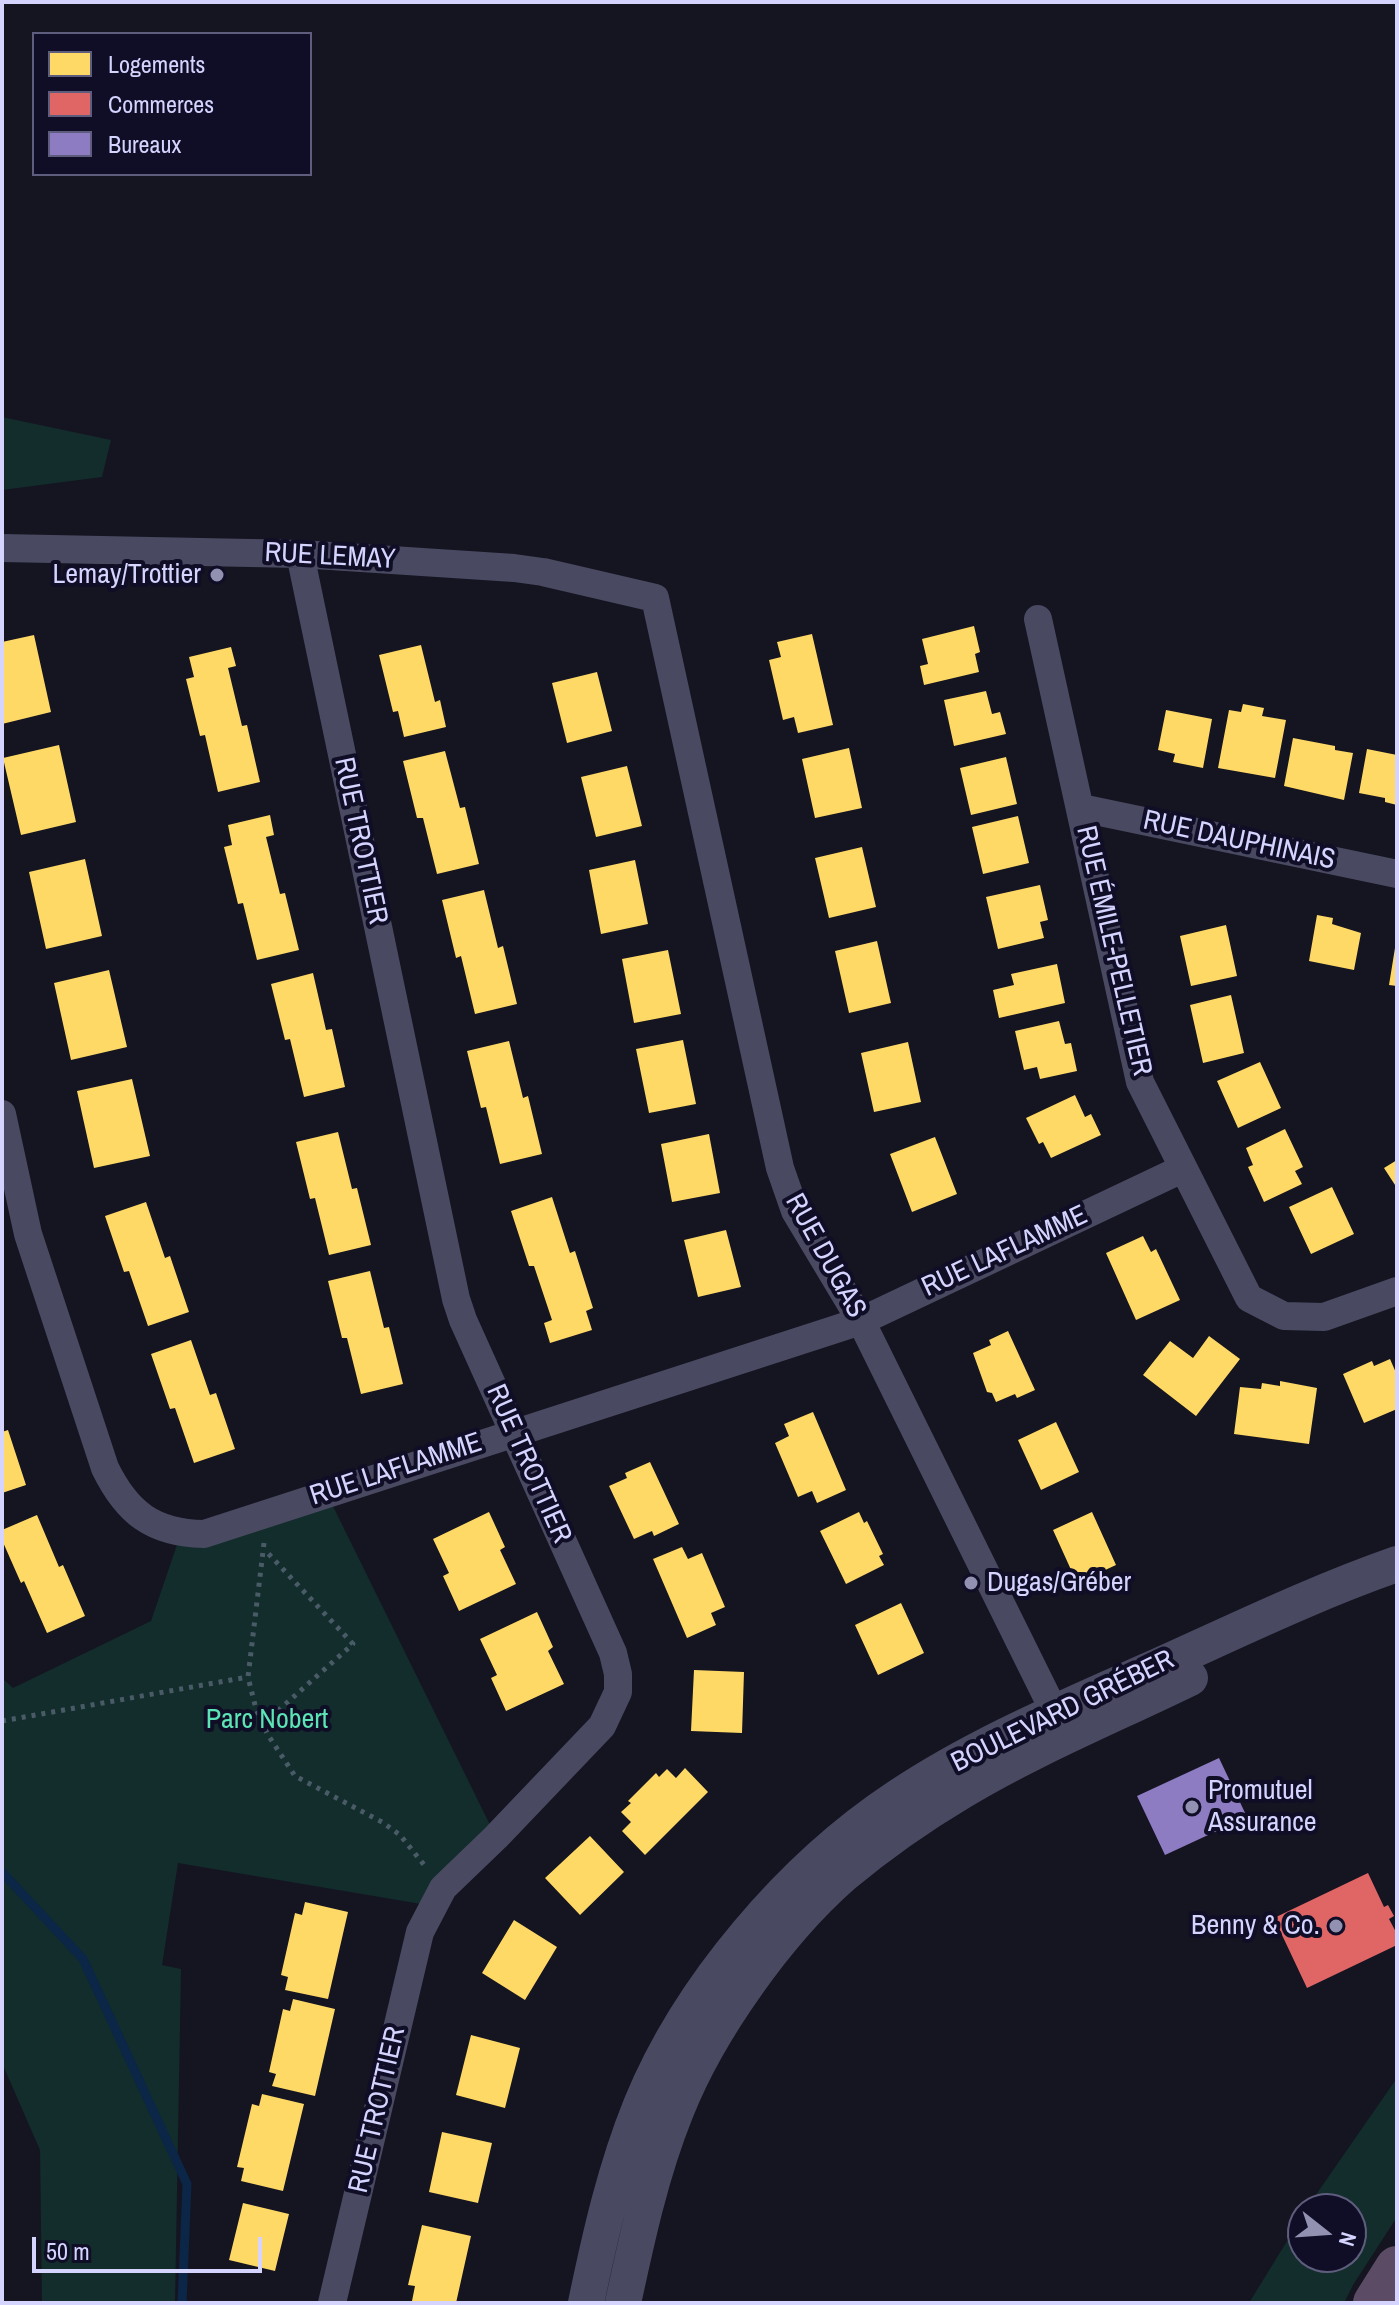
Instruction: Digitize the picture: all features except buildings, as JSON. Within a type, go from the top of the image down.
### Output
[{"type":"highway","points":[[1375,2303],[1397,2268]]},
{"type":"street","name":"RUE LEMAY","points":[[2,548],[300,554],[543,572],[655,598]]},
{"type":"street","name":"RUE TROTTIER","points":[[300,554],[456,1299],[613,1653],[618,1674],[618,1692],[602,1726],[443,1888],[420,1932],[332,2303]]},
{"type":"street","name":"RUE DUGAS","points":[[655,598],[780,1168],[795,1211],[861,1321],[1059,1725]]},
{"type":"street","name":"RUE ÉMILE-PELLETIER","points":[[1038,619],[1140,1082],[1249,1298],[1284,1316],[1324,1317],[1397,1291]]},
{"type":"street","name":"RUE DAUPHINAIS","points":[[1081,808],[1397,874]]},
{"type":"street","name":"RUE LAFLAMME","points":[[2,1114],[28,1234],[105,1468],[117,1492],[134,1512],[159,1526],[181,1533],[204,1534],[861,1321],[1182,1169]]},
{"type":"street","name":"BOULEVARD GRÉBER","points":[[623,2303],[650,2186],[677,2110],[719,2027],[774,1950],[842,1877],[887,1840],[1059,1725],[1333,1587],[1397,1564]]},
{"type":"street","name":"BOULEVARD GRÉBER","points":[[586,2303],[610,2195],[641,2104],[684,2021],[760,1920],[827,1851],[859,1825],[936,1774],[1059,1725],[1397,1575]]},
{"type":"path","points":[[258,1515],[264,1549],[248,1677],[263,1724],[295,1776],[382,1822],[400,1835],[443,1888]]},
{"type":"path","points":[[263,1724],[353,1644],[264,1549]]},
{"type":"path","points":[[2,1721],[248,1677]]},
{"type":"green space","points":[[2,417],[111,440],[102,477],[2,490]]},
{"type":"green space","name":"Parc Nobert","points":[[326,1492],[496,1837],[433,1906],[178,1863],[162,1965],[181,1969],[175,2303],[42,2303],[40,2150],[2,2063],[2,1678],[13,1688],[151,1621],[181,1533]]},
{"type":"green space","points":[[1397,2078],[1397,2217],[1367,2263],[1367,2193],[1317,2193]]},
{"type":"green space","points":[[1287,2241],[1287,2273],[1361,2273],[1344,2303],[1249,2303]]},
{"type":"waterway","points":[[2,1872],[83,1959],[187,2184],[182,2303]]},
{"type":"place","name":"Lemay/Trottier","points":[[217,575]]},
{"type":"place","name":"Dugas/Gréber","points":[[971,1583]]},
{"type":"place","name":"Promutuel Assurance","points":[[1192,1807]]},
{"type":"place","name":"Benny & Co.","points":[[1336,1926]]}]
